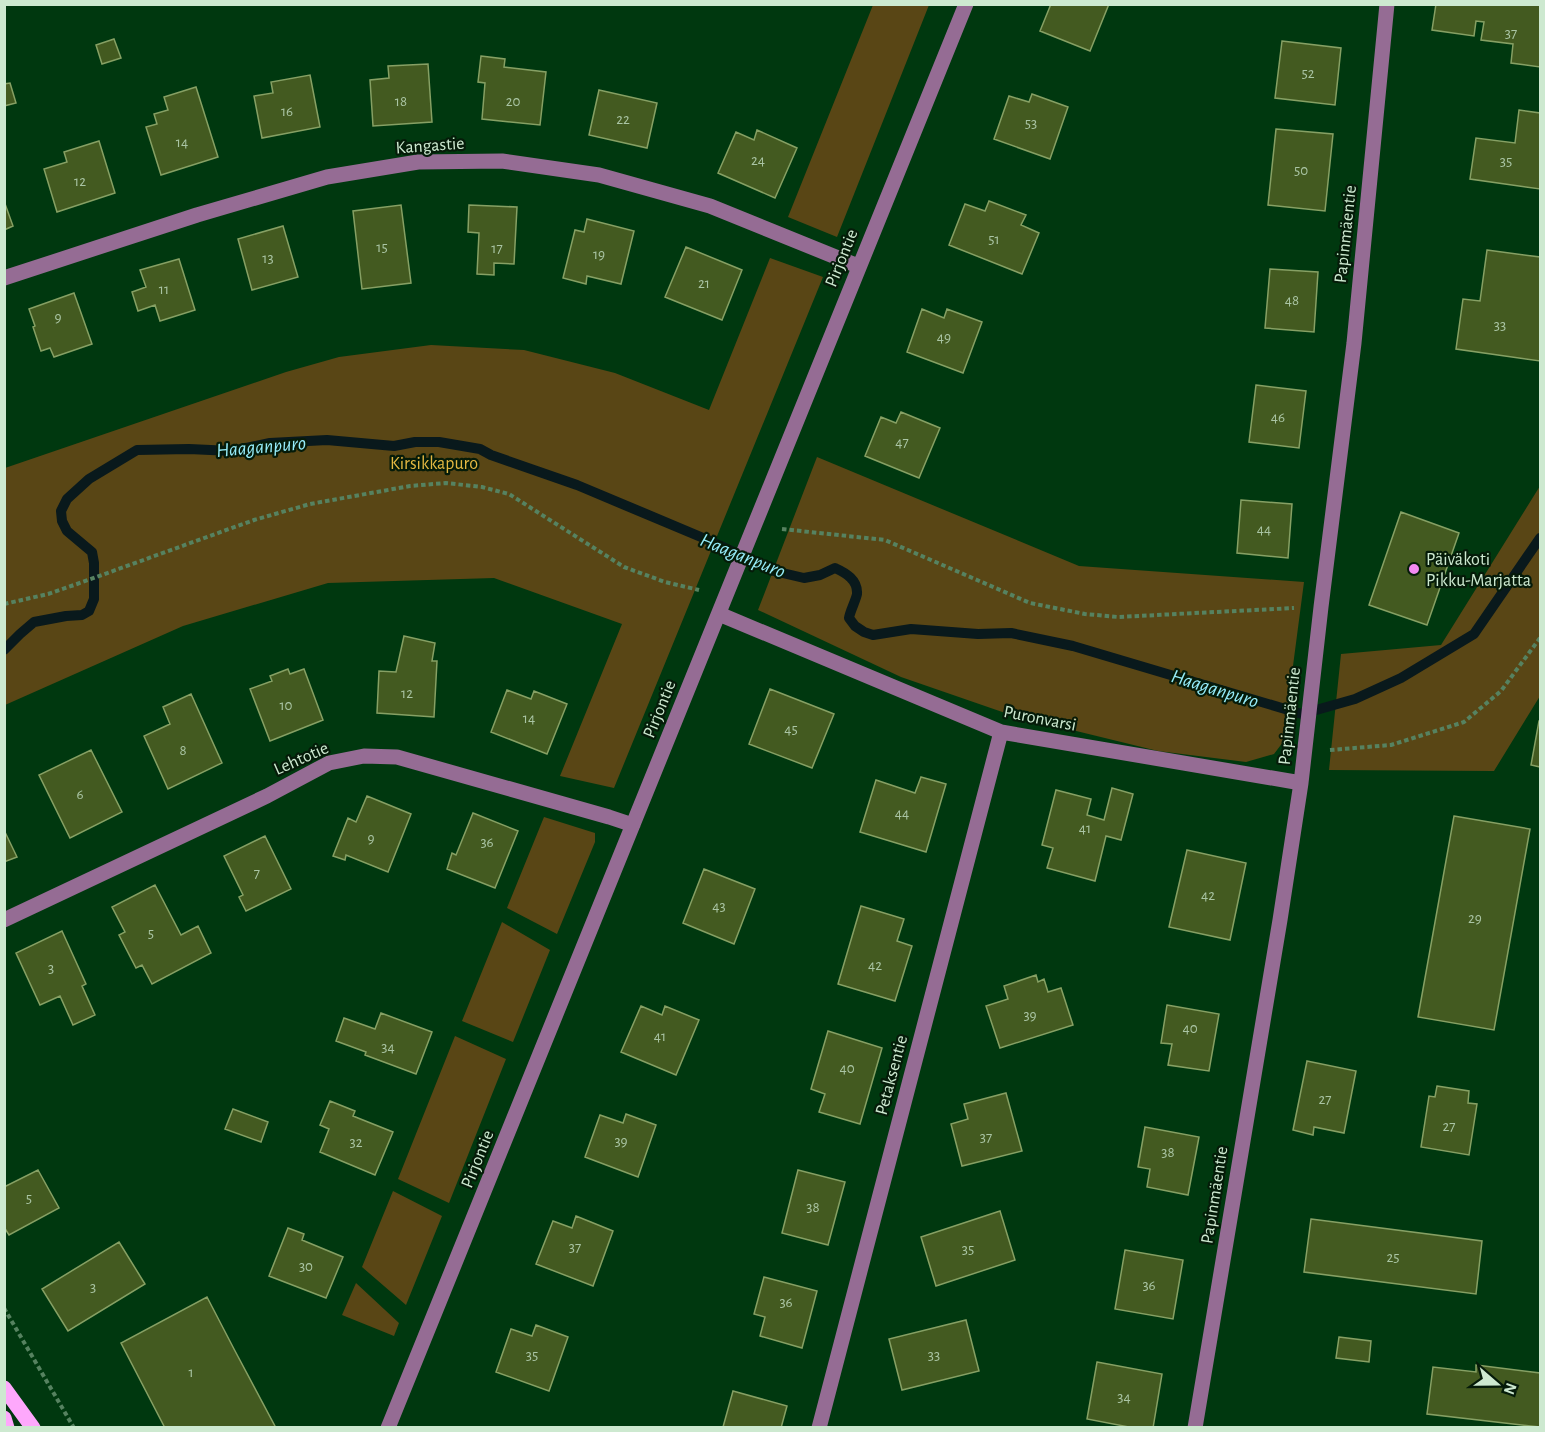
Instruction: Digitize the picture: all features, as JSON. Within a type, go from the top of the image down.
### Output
[{"type":"main road","points":[[4,1388],[33,1428]]},
{"type":"main road","points":[[4,1419],[7,1428]]},
{"type":"street","name":"Pirjontie","points":[[388,1428],[966,4]]},
{"type":"street","name":"Papinmäentie","points":[[1195,1428],[1280,920],[1306,746],[1354,343],[1387,4]]},
{"type":"street","name":"Kangastie","points":[[4,278],[197,215],[327,177],[418,162],[502,161],[599,175],[710,206],[858,266]]},
{"type":"street","name":"Puronvarsi","points":[[719,614],[1000,732],[1301,783]]},
{"type":"street","name":"Petaksentie","points":[[819,1428],[1000,732]]},
{"type":"street","name":"Lehtotie","points":[[4,920],[267,796],[329,763],[364,756],[397,756],[633,825]]},
{"type":"path","points":[[4,604],[48,594],[254,520],[310,504],[382,490],[446,483],[483,487],[509,494],[624,567],[725,599]]},
{"type":"path","points":[[754,527],[885,540],[1030,603],[1085,614],[1118,617],[1321,607]]},
{"type":"path","points":[[1306,746],[1349,749],[1391,745],[1464,722],[1501,691],[1540,638]]},
{"type":"path","points":[[4,1308],[74,1428]]},
{"type":"green space","points":[[873,5],[929,5],[837,237],[788,217]]},
{"type":"green space","name":"Kirsikkapuro","points":[[770,258],[823,277],[614,788],[560,776],[622,624],[494,578],[328,583],[183,626],[5,705],[5,468],[286,372],[339,357],[431,345],[524,350],[615,373],[709,410]]},
{"type":"green space","points":[[817,457],[1079,566],[1304,582],[1283,742],[1274,754],[1246,762],[1158,751],[1011,715],[901,677],[758,610]]},
{"type":"green space","points":[[1540,486],[1540,696],[1494,771],[1329,770],[1341,654],[1441,645]]},
{"type":"green space","points":[[544,817],[595,833],[595,842],[557,934],[507,908]]},
{"type":"green space","points":[[502,922],[550,950],[513,1042],[462,1021]]},
{"type":"green space","points":[[455,1036],[506,1059],[449,1203],[398,1179]]},
{"type":"green space","points":[[393,1191],[442,1216],[406,1305],[362,1267]]},
{"type":"green space","points":[[356,1283],[399,1323],[394,1336],[342,1315]]},
{"type":"building","points":[[1051,4],[1109,4],[1090,51],[1040,31]]},
{"type":"building","points":[[1436,4],[1540,4],[1540,67],[1511,63],[1513,44],[1481,40],[1484,22],[1476,21],[1474,36],[1432,30]]},
{"type":"building","points":[[114,39],[121,58],[102,64],[96,45]]},
{"type":"building","points":[[1282,41],[1341,48],[1335,105],[1275,98]]},
{"type":"building","points":[[481,56],[505,59],[504,67],[546,72],[540,125],[482,119],[485,83],[478,82]]},
{"type":"building","points":[[428,64],[432,122],[373,126],[370,80],[389,78],[388,66]]},
{"type":"building","points":[[310,75],[320,127],[262,138],[254,96],[273,93],[271,82]]},
{"type":"building","points":[[10,83],[16,103],[4,106],[4,84]]},
{"type":"building","points":[[196,87],[218,157],[161,175],[146,127],[157,124],[154,114],[168,110],[164,97]]},
{"type":"building","points":[[599,90],[657,103],[647,148],[589,135]]},
{"type":"building","points":[[1032,94],[1068,107],[1050,159],[994,139],[1009,96],[1029,102]]},
{"type":"building","points":[[1519,110],[1540,113],[1540,189],[1470,179],[1476,138],[1515,143]]},
{"type":"building","points":[[1276,129],[1333,134],[1325,211],[1268,205]]},
{"type":"building","points":[[757,130],[797,148],[775,198],[718,173],[736,132],[754,140]]},
{"type":"building","points":[[99,141],[115,193],[57,212],[44,169],[67,162],[64,152]]},
{"type":"building","points":[[4,201],[13,226],[4,230]]},
{"type":"building","points":[[989,201],[1026,215],[1021,225],[1039,233],[1022,274],[949,245],[965,204],[985,211]]},
{"type":"building","points":[[401,205],[411,283],[362,289],[353,211]]},
{"type":"building","points":[[469,205],[517,207],[514,264],[494,263],[494,275],[477,274],[479,233],[468,232]]},
{"type":"building","points":[[587,219],[634,231],[621,284],[587,276],[586,284],[563,278],[575,230],[584,232]]},
{"type":"building","points":[[283,226],[298,277],[252,290],[238,239]]},
{"type":"building","points":[[686,247],[742,270],[722,320],[665,297]]},
{"type":"building","points":[[1487,250],[1540,257],[1540,361],[1456,349],[1463,299],[1480,301]]},
{"type":"building","points":[[179,259],[195,310],[160,321],[155,305],[138,311],[132,292],[146,287],[140,270]]},
{"type":"building","points":[[1270,269],[1318,272],[1314,332],[1265,328]]},
{"type":"building","points":[[74,293],[92,344],[54,357],[50,348],[41,351],[29,309]]},
{"type":"building","points":[[922,309],[944,318],[947,309],[982,322],[963,373],[907,352]]},
{"type":"building","points":[[1256,385],[1306,391],[1299,448],[1249,442]]},
{"type":"building","points":[[901,412],[940,428],[919,478],[865,456],[881,417],[896,423]]},
{"type":"building","points":[[1241,500],[1292,504],[1288,558],[1237,553]]},
{"type":"building","name":"Päiväkoti Pikku-Marjatta","points":[[1401,512],[1459,533],[1427,625],[1369,605]]},
{"type":"building","points":[[404,636],[435,643],[432,661],[437,661],[434,717],[377,713],[379,671],[396,672]]},
{"type":"building","points":[[288,669],[290,674],[304,669],[323,720],[270,741],[250,689],[272,681],[270,676]]},
{"type":"building","points":[[770,689],[834,714],[812,768],[749,744]]},
{"type":"building","points":[[507,690],[531,699],[534,691],[567,704],[547,754],[491,732]]},
{"type":"building","points":[[191,694],[222,763],[168,789],[144,736],[170,724],[163,707]]},
{"type":"building","points":[[1540,721],[1540,767],[1531,765]]},
{"type":"building","points":[[91,750],[122,812],[70,838],[39,775]]},
{"type":"building","points":[[921,777],[946,784],[926,852],[860,832],[876,780],[915,793]]},
{"type":"building","points":[[1112,788],[1133,794],[1121,840],[1106,836],[1095,881],[1047,868],[1053,848],[1042,845],[1056,790],[1091,799],[1087,815],[1104,820]]},
{"type":"building","points":[[367,796],[411,814],[388,872],[346,855],[345,860],[333,856],[348,818],[356,822]]},
{"type":"building","points":[[473,813],[518,831],[495,888],[447,869],[452,853],[456,855]]},
{"type":"building","points":[[1454,816],[1530,829],[1494,1030],[1418,1017]]},
{"type":"building","points":[[4,830],[17,857],[4,862]]},
{"type":"building","points":[[265,836],[291,889],[246,911],[239,897],[243,895],[224,856]]},
{"type":"building","points":[[1187,850],[1246,863],[1230,940],[1169,927]]},
{"type":"building","points":[[704,869],[755,889],[734,944],[683,923]]},
{"type":"building","points":[[155,885],[181,935],[198,926],[211,953],[152,984],[142,965],[136,968],[119,935],[125,932],[112,907]]},
{"type":"building","points":[[861,906],[904,919],[897,941],[912,946],[895,1001],[838,984]]},
{"type":"building","points":[[62,931],[86,984],[82,986],[95,1015],[73,1025],[60,996],[40,1005],[16,953]]},
{"type":"building","points":[[1036,975],[1038,982],[1044,979],[1048,992],[1061,988],[1073,1025],[1000,1048],[986,1006],[1008,999],[1004,986]]},
{"type":"building","points":[[1167,1005],[1219,1014],[1209,1071],[1168,1065],[1172,1044],[1161,1043]]},
{"type":"building","points":[[641,1006],[662,1015],[665,1006],[699,1020],[676,1075],[621,1052]]},
{"type":"building","points":[[381,1013],[432,1032],[416,1074],[365,1055],[366,1052],[336,1041],[344,1018],[375,1029]]},
{"type":"building","points":[[828,1031],[882,1048],[860,1124],[819,1112],[825,1094],[811,1089]]},
{"type":"building","points":[[1307,1061],[1356,1071],[1344,1133],[1314,1127],[1313,1135],[1293,1130]]},
{"type":"building","points":[[1437,1086],[1469,1091],[1468,1103],[1477,1104],[1469,1155],[1421,1147],[1429,1096],[1435,1097]]},
{"type":"building","points":[[1006,1093],[1022,1151],[962,1166],[951,1124],[968,1119],[964,1104]]},
{"type":"building","points":[[330,1101],[355,1111],[353,1116],[393,1132],[375,1175],[320,1152],[329,1129],[320,1125]]},
{"type":"building","points":[[233,1109],[268,1122],[261,1142],[225,1129]]},
{"type":"building","points":[[626,1114],[656,1125],[638,1177],[585,1157],[600,1115],[623,1123]]},
{"type":"building","points":[[1145,1127],[1199,1137],[1188,1195],[1147,1187],[1150,1169],[1138,1167]]},
{"type":"building","points":[[38,1170],[59,1208],[9,1235],[4,1227],[4,1187]]},
{"type":"building","points":[[798,1170],[845,1182],[828,1245],[782,1233]]},
{"type":"building","points":[[1000,1211],[1015,1260],[936,1286],[921,1237]]},
{"type":"building","points":[[576,1216],[613,1231],[593,1286],[536,1264],[553,1221],[572,1228]]},
{"type":"building","points":[[1311,1219],[1482,1241],[1476,1294],[1304,1272]]},
{"type":"building","points":[[288,1228],[304,1234],[302,1240],[343,1257],[326,1298],[269,1276]]},
{"type":"building","points":[[119,1242],[145,1284],[68,1331],[42,1289]]},
{"type":"building","points":[[1125,1250],[1183,1260],[1173,1319],[1115,1309]]},
{"type":"building","points":[[764,1277],[817,1291],[802,1348],[760,1336],[765,1317],[754,1314]]},
{"type":"building","points":[[207,1297],[276,1428],[165,1428],[121,1343]]},
{"type":"building","points":[[966,1320],[979,1371],[902,1390],[889,1339]]},
{"type":"building","points":[[536,1325],[568,1337],[549,1391],[496,1372],[511,1329],[532,1336]]},
{"type":"building","points":[[1339,1337],[1371,1341],[1369,1362],[1336,1358]]},
{"type":"building","points":[[1097,1362],[1162,1374],[1153,1428],[1134,1428],[1087,1419]]},
{"type":"building","points":[[1476,1365],[1540,1373],[1540,1427],[1427,1414],[1433,1367],[1476,1372]]},
{"type":"building","points":[[733,1391],[787,1406],[781,1428],[723,1427]]},
{"type":"waterway","name":"Haaganpuro","points":[[4,650],[34,622],[82,615],[89,611],[94,599],[92,552],[67,531],[62,521],[61,511],[67,499],[89,479],[137,450],[232,451],[270,443],[327,440],[394,446],[415,442],[439,442],[480,449],[577,485],[708,540],[774,571],[804,578],[820,575],[835,568],[843,572],[856,585],[857,594],[849,618],[855,626],[873,635],[911,629],[978,634],[1011,633],[1073,646],[1302,714],[1355,699],[1401,678],[1474,634],[1540,538]]},
{"type":"place","name":"Päiväkoti Pikku-Marjatta","points":[[1414,569]]}]
